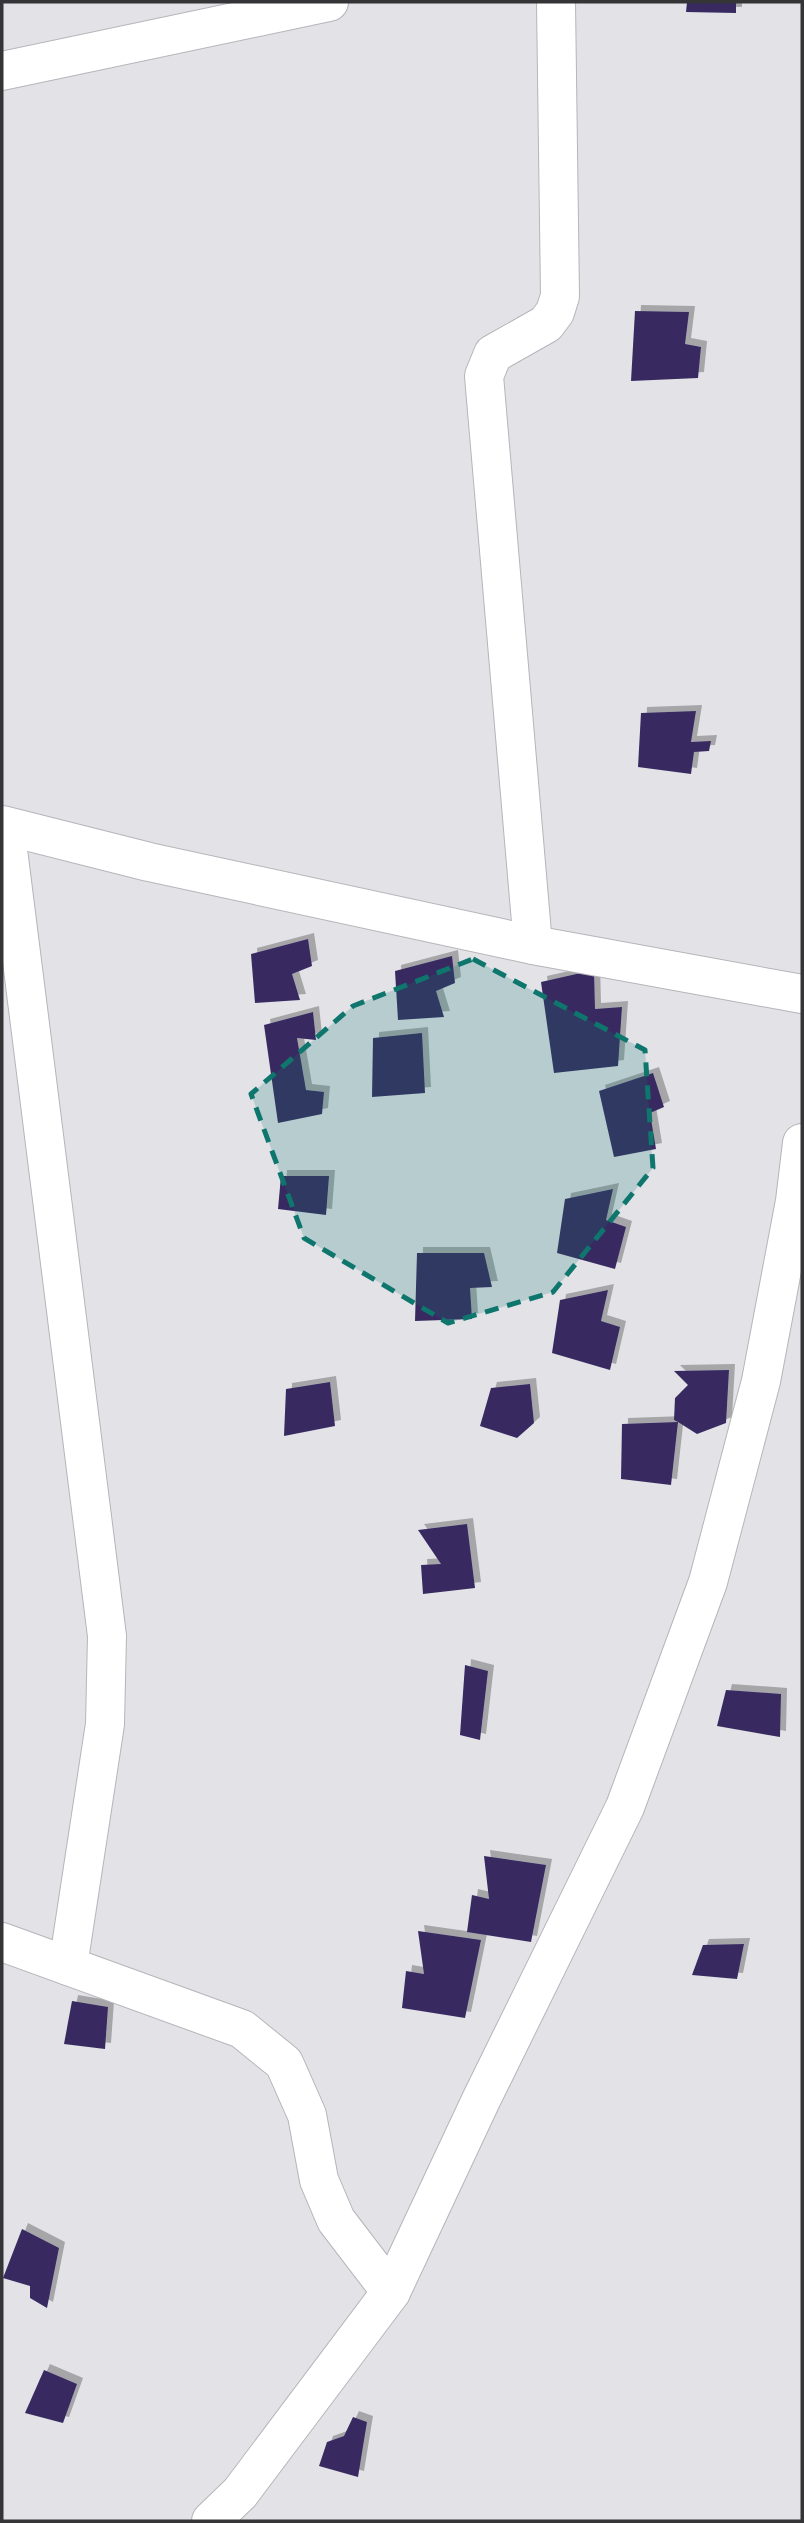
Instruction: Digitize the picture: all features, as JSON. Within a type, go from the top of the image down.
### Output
[{"type":"street","points":[[2,71],[329,2]]},
{"type":"street","points":[[533,946],[484,376],[494,354],[546,324],[555,312],[560,296],[556,2]]},
{"type":"street","points":[[68,1966],[105,1724],[107,1636],[3,825],[149,862],[533,946],[802,994]]},
{"type":"street","points":[[211,2521],[240,2493],[391,2292],[481,2100],[625,1807],[708,1582],[761,1381],[795,1200],[802,1143]]},
{"type":"street","points":[[2,1942],[242,2029],[284,2063],[307,2115],[319,2180],[336,2220],[391,2292]]},
{"type":"highlighted area","points":[[473,959],[645,1050],[653,1168],[553,1292],[448,1323],[304,1238],[251,1094],[353,1006]]},
{"type":"building","points":[[687,2],[736,2],[736,13],[686,12]]},
{"type":"building","points":[[635,311],[689,312],[685,344],[701,347],[698,378],[631,381]]},
{"type":"building","points":[[696,711],[691,742],[711,741],[709,751],[694,752],[691,774],[638,767],[641,713]]},
{"type":"building","points":[[308,939],[312,966],[292,974],[300,1000],[255,1003],[251,954]]},
{"type":"building","points":[[452,956],[455,983],[436,991],[444,1017],[398,1020],[395,971]]},
{"type":"building","points":[[594,970],[595,1009],[622,1007],[618,1066],[554,1073],[541,982]]},
{"type":"building","points":[[313,1012],[316,1040],[297,1038],[306,1090],[324,1092],[322,1114],[278,1123],[264,1025]]},
{"type":"building","points":[[422,1033],[425,1093],[372,1097],[373,1038]]},
{"type":"building","points":[[653,1073],[664,1107],[650,1113],[656,1149],[614,1157],[599,1091]]},
{"type":"building","points":[[281,1176],[329,1176],[326,1215],[278,1209]]},
{"type":"building","points":[[613,1189],[606,1220],[626,1227],[615,1269],[557,1253],[565,1199]]},
{"type":"building","points":[[417,1253],[484,1253],[492,1287],[470,1288],[472,1319],[415,1321]]},
{"type":"building","points":[[608,1290],[601,1321],[620,1327],[610,1370],[552,1353],[560,1300]]},
{"type":"building","points":[[729,1370],[726,1423],[697,1434],[674,1420],[675,1398],[688,1385],[674,1371]]},
{"type":"building","points":[[330,1382],[335,1426],[284,1436],[286,1389]]},
{"type":"building","points":[[530,1384],[534,1423],[517,1438],[480,1426],[491,1388]]},
{"type":"building","points":[[678,1422],[671,1485],[621,1479],[622,1424]]},
{"type":"building","points":[[467,1524],[475,1588],[423,1594],[421,1565],[441,1564],[418,1530]]},
{"type":"building","points":[[465,1665],[488,1671],[480,1740],[460,1735]]},
{"type":"building","points":[[726,1690],[781,1694],[780,1737],[717,1726]]},
{"type":"building","points":[[484,1856],[546,1865],[531,1942],[467,1932],[472,1895],[489,1899]]},
{"type":"building","points":[[418,1931],[481,1940],[465,2018],[402,2008],[406,1971],[424,1974]]},
{"type":"building","points":[[744,1944],[737,1979],[692,1975],[703,1945]]},
{"type":"building","points":[[72,2001],[108,2007],[105,2049],[64,2044]]},
{"type":"building","points":[[22,2229],[59,2248],[47,2308],[30,2298],[30,2286],[3,2278]]},
{"type":"building","points":[[44,2370],[77,2384],[63,2423],[25,2413]]},
{"type":"building","points":[[353,2417],[367,2422],[358,2477],[319,2466],[327,2442],[344,2436]]}]
